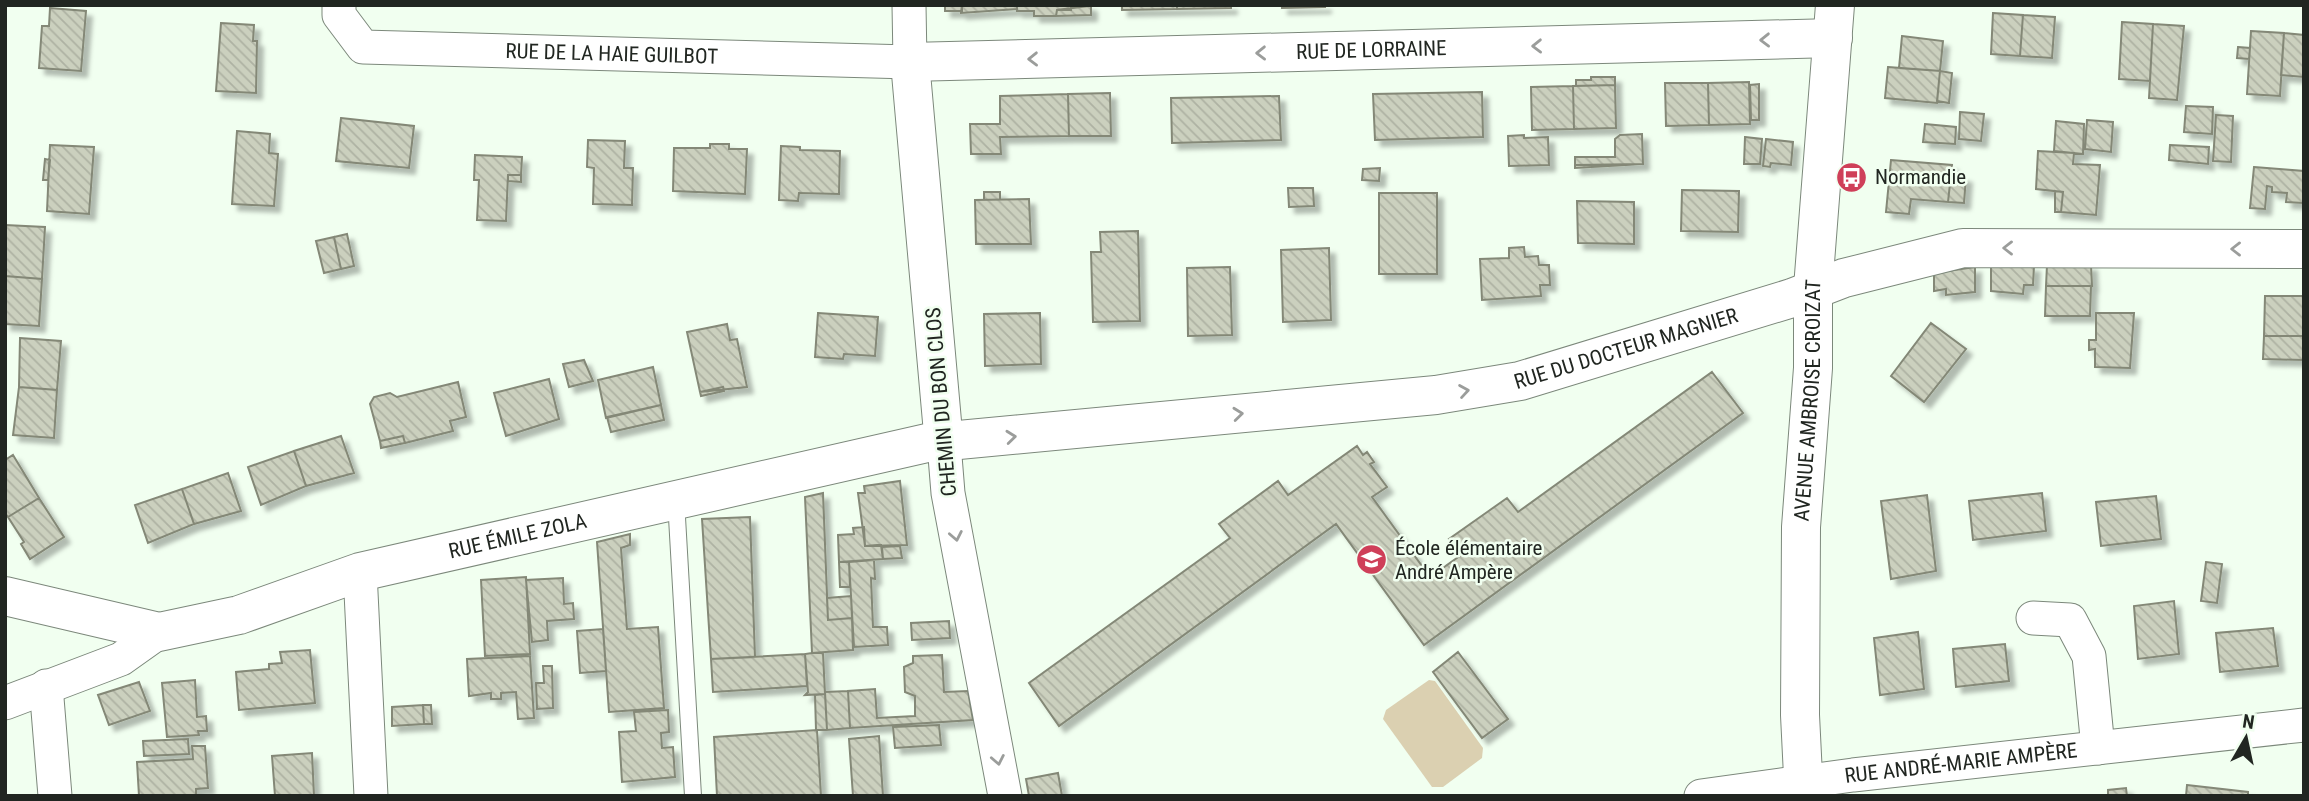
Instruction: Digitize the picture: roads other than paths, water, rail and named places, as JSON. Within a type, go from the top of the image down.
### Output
[{"type":"street","name":"RUE DE LA HAIE GUILBOT","points":[[339,5],[339,15],[362,47],[910,62]]},
{"type":"street","name":"CHEMIN DU BON CLOS","points":[[908,5],[910,62],[948,493],[1005,796]]},
{"type":"street","name":"RUE DE LORRAINE","points":[[910,62],[1834,22]]},
{"type":"street","name":"AVENUE AMBROISE CROIZAT","points":[[1803,788],[1801,527],[1813,368],[1813,288],[1834,22]]},
{"type":"street","name":"RUE DU DOCTEUR MAGNIER","points":[[944,444],[1436,396],[1520,381],[1792,298],[1813,288],[1963,248],[2304,249]]},
{"type":"street","name":"RUE ÉMILE ZOLA","points":[[5,703],[121,659],[159,632],[239,615],[360,572],[676,498],[927,443],[944,444]]},
{"type":"street","points":[[360,572],[371,796]]},
{"type":"street","name":"RUE ÉMILE ZOLA","points":[[5,596],[159,632]]},
{"type":"street","name":"RUE ANDRÉ-MARIE AMPÈRE","points":[[2032,618],[2070,620],[2089,656],[2098,748]]},
{"type":"street","points":[[46,687],[55,796]]},
{"type":"street","name":"RUE ANDRÉ-MARIE AMPÈRE","points":[[1700,796],[1803,788],[2098,748],[2304,725]]},
{"type":"lane","points":[[676,498],[693,796]]},
{"type":"place","name":"Normandie","points":[[1852,177]]},
{"type":"place","name":"École élémentaire André Ampère","points":[[1372,560]]}]
